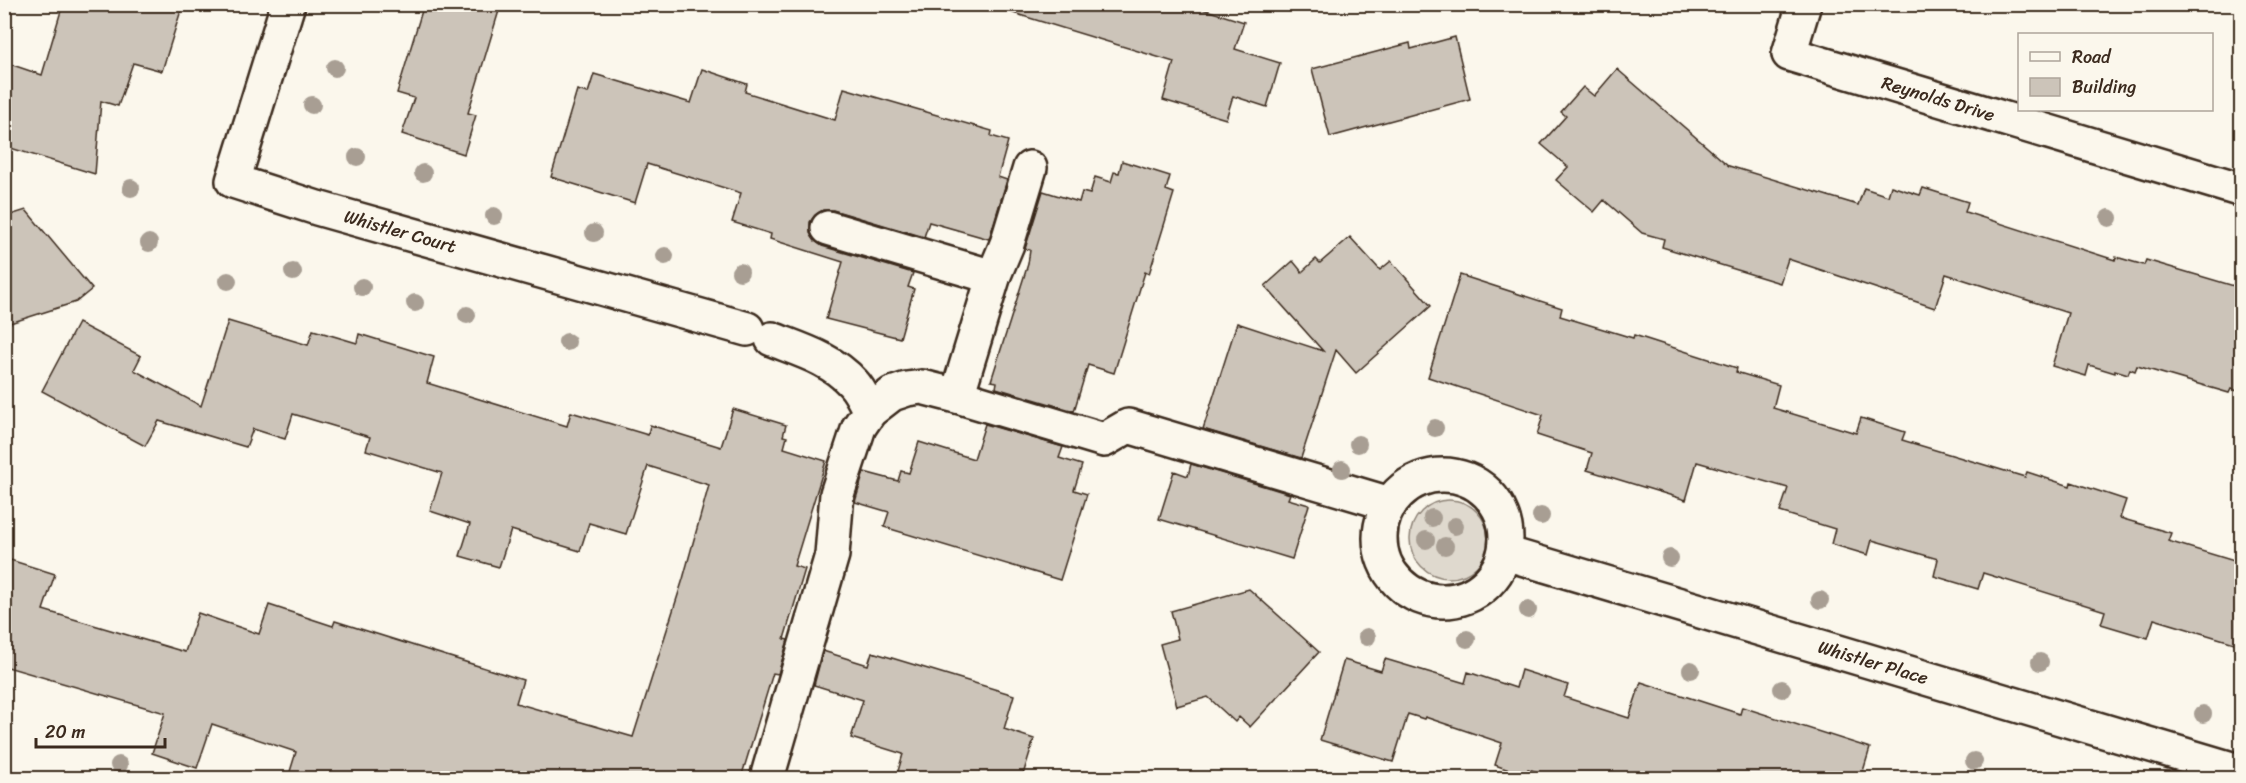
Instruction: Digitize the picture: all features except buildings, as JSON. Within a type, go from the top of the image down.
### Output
[{"type":"street","name":"Whistler Court","points":[[288,4],[233,181],[317,208],[759,334],[816,356],[838,369],[854,384],[870,411]]},
{"type":"street","name":"Reynolds Drive","points":[[1804,4],[1789,54],[2241,190]]},
{"type":"street","points":[[957,396],[993,277],[1007,244],[1030,168]]},
{"type":"street","points":[[828,228],[993,277]]},
{"type":"street","points":[[774,777],[832,555],[837,494],[859,428],[870,411],[892,394],[922,387],[1104,440],[1128,426],[1390,504]]},
{"type":"street","points":[[1449,474],[1470,480],[1488,492],[1500,510],[1507,531],[1505,553],[1497,571],[1484,586],[1466,597],[1447,601],[1427,599],[1409,591],[1393,578],[1384,560],[1380,540],[1382,520],[1390,504],[1407,485],[1427,476],[1449,474]]},
{"type":"street","name":"Whistler Place","points":[[1505,553],[2241,771]]},
{"type":"shaded area","points":[[1449,500],[1464,503],[1477,511],[1485,524],[1488,539],[1485,554],[1477,567],[1464,575],[1449,578],[1434,575],[1421,567],[1413,554],[1410,539],[1413,524],[1421,511],[1434,503]]}]
